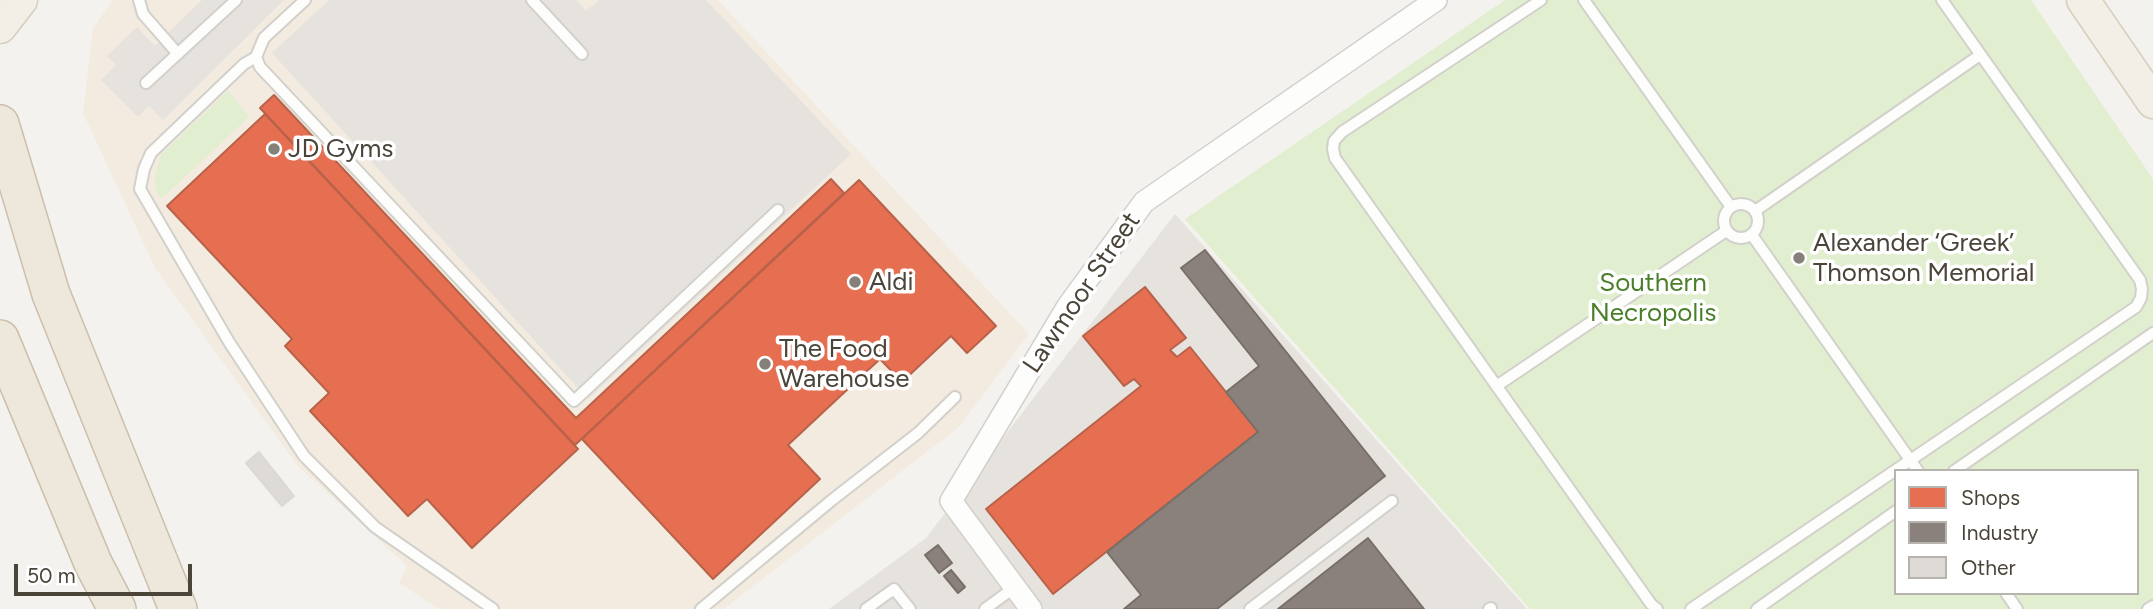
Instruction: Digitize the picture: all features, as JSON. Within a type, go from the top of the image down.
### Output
[{"type":"highway","points":[[0,124],[51,294],[178,609]]},
{"type":"highway","points":[[0,339],[93,563],[117,609]]},
{"type":"main road","points":[[0,27],[21,0]]},
{"type":"main road","points":[[2083,0],[2153,102]]},
{"type":"street","name":"Lawmoor Street","points":[[1031,609],[951,501],[1068,306],[1144,202],[1436,0]]},
{"type":"lane","points":[[139,0],[143,15],[178,54]]},
{"type":"lane","points":[[146,83],[236,0]]},
{"type":"lane","points":[[305,0],[264,38],[256,57],[244,64],[151,153],[140,189],[229,342],[304,456],[374,527],[493,609]]},
{"type":"lane","points":[[532,0],[582,54]]},
{"type":"lane","points":[[1541,0],[1342,132],[1334,141],[1333,149],[1335,158],[1346,174],[1657,609]]},
{"type":"lane","points":[[1584,0],[1731,206]]},
{"type":"lane","points":[[1690,609],[2136,307],[2143,289],[2140,280],[1942,0]]},
{"type":"lane","points":[[1755,211],[1980,55]]},
{"type":"lane","points":[[256,57],[260,67],[574,401],[778,210]]},
{"type":"lane","points":[[1726,231],[1740,238],[1752,234],[1759,222],[1755,211],[1745,204],[1731,206]]},
{"type":"lane","points":[[1726,231],[1725,216],[1731,206]]},
{"type":"lane","points":[[1498,385],[1726,231]]},
{"type":"lane","points":[[1752,234],[1918,469]]},
{"type":"lane","points":[[1957,469],[2153,333]]},
{"type":"lane","points":[[701,609],[832,500],[918,433],[955,397]]},
{"type":"lane","points":[[1250,609],[1392,501]]},
{"type":"lane","points":[[1757,609],[1894,513]]},
{"type":"lane","points":[[985,609],[1014,587]]},
{"type":"lane","points":[[866,609],[894,589],[910,609]]},
{"type":"lane","points":[[2148,609],[2153,606]]},
{"type":"shaded area","points":[[113,0],[718,0],[1029,334],[959,427],[724,609],[439,609],[399,583],[407,566],[297,465],[155,268],[83,113],[93,28]]},
{"type":"shaded area","points":[[202,0],[284,0],[163,120],[149,106],[138,117],[101,80],[116,65],[107,56],[137,27],[155,46]]},
{"type":"shaded area","points":[[329,0],[576,0],[586,11],[599,0],[706,0],[851,154],[588,399],[272,53]]},
{"type":"shaded area","points":[[1175,214],[1527,609],[829,609],[926,538]]},
{"type":"green space","name":"Southern Necropolis","points":[[1505,0],[2031,0],[2153,179],[2153,609],[1530,609],[1185,219]]},
{"type":"green space","points":[[228,91],[249,117],[162,198],[155,185],[155,174],[161,155]]},
{"type":"building: Shops","points":[[274,95],[576,418],[831,179],[844,193],[575,445],[260,108]]},
{"type":"building: Shops","points":[[265,114],[578,449],[472,548],[427,499],[408,516],[310,411],[329,393],[285,346],[292,339],[167,206]]},
{"type":"building: Shops","points":[[859,180],[996,326],[967,353],[951,336],[902,382],[880,359],[788,445],[820,479],[713,579],[582,439]]},
{"type":"building: Shops","points":[[1145,287],[1186,338],[1170,350],[1177,357],[1190,347],[1258,432],[1053,594],[986,509],[1141,386],[1134,379],[1124,386],[1083,336]]},
{"type":"building: Industry","points":[[1205,250],[1385,476],[1217,609],[1124,609],[1141,595],[1107,552],[1258,432],[1226,392],[1259,366],[1181,268]]},
{"type":"building: Industry","points":[[1368,538],[1424,609],[1278,609]]},
{"type":"building: Industry","points":[[938,545],[952,563],[939,573],[925,555]]},
{"type":"building: Industry","points":[[951,570],[965,587],[958,593],[944,576]]},
{"type":"building: Other","points":[[259,452],[294,496],[282,506],[246,463]]},
{"type":"place","name":"JD Gyms","points":[[274,149]]},
{"type":"place","name":"Alexander ‘Greek’ Thomson Memorial","points":[[1799,258]]},
{"type":"place","name":"Aldi","points":[[855,282]]},
{"type":"place","name":"The Food Warehouse","points":[[765,364]]}]
